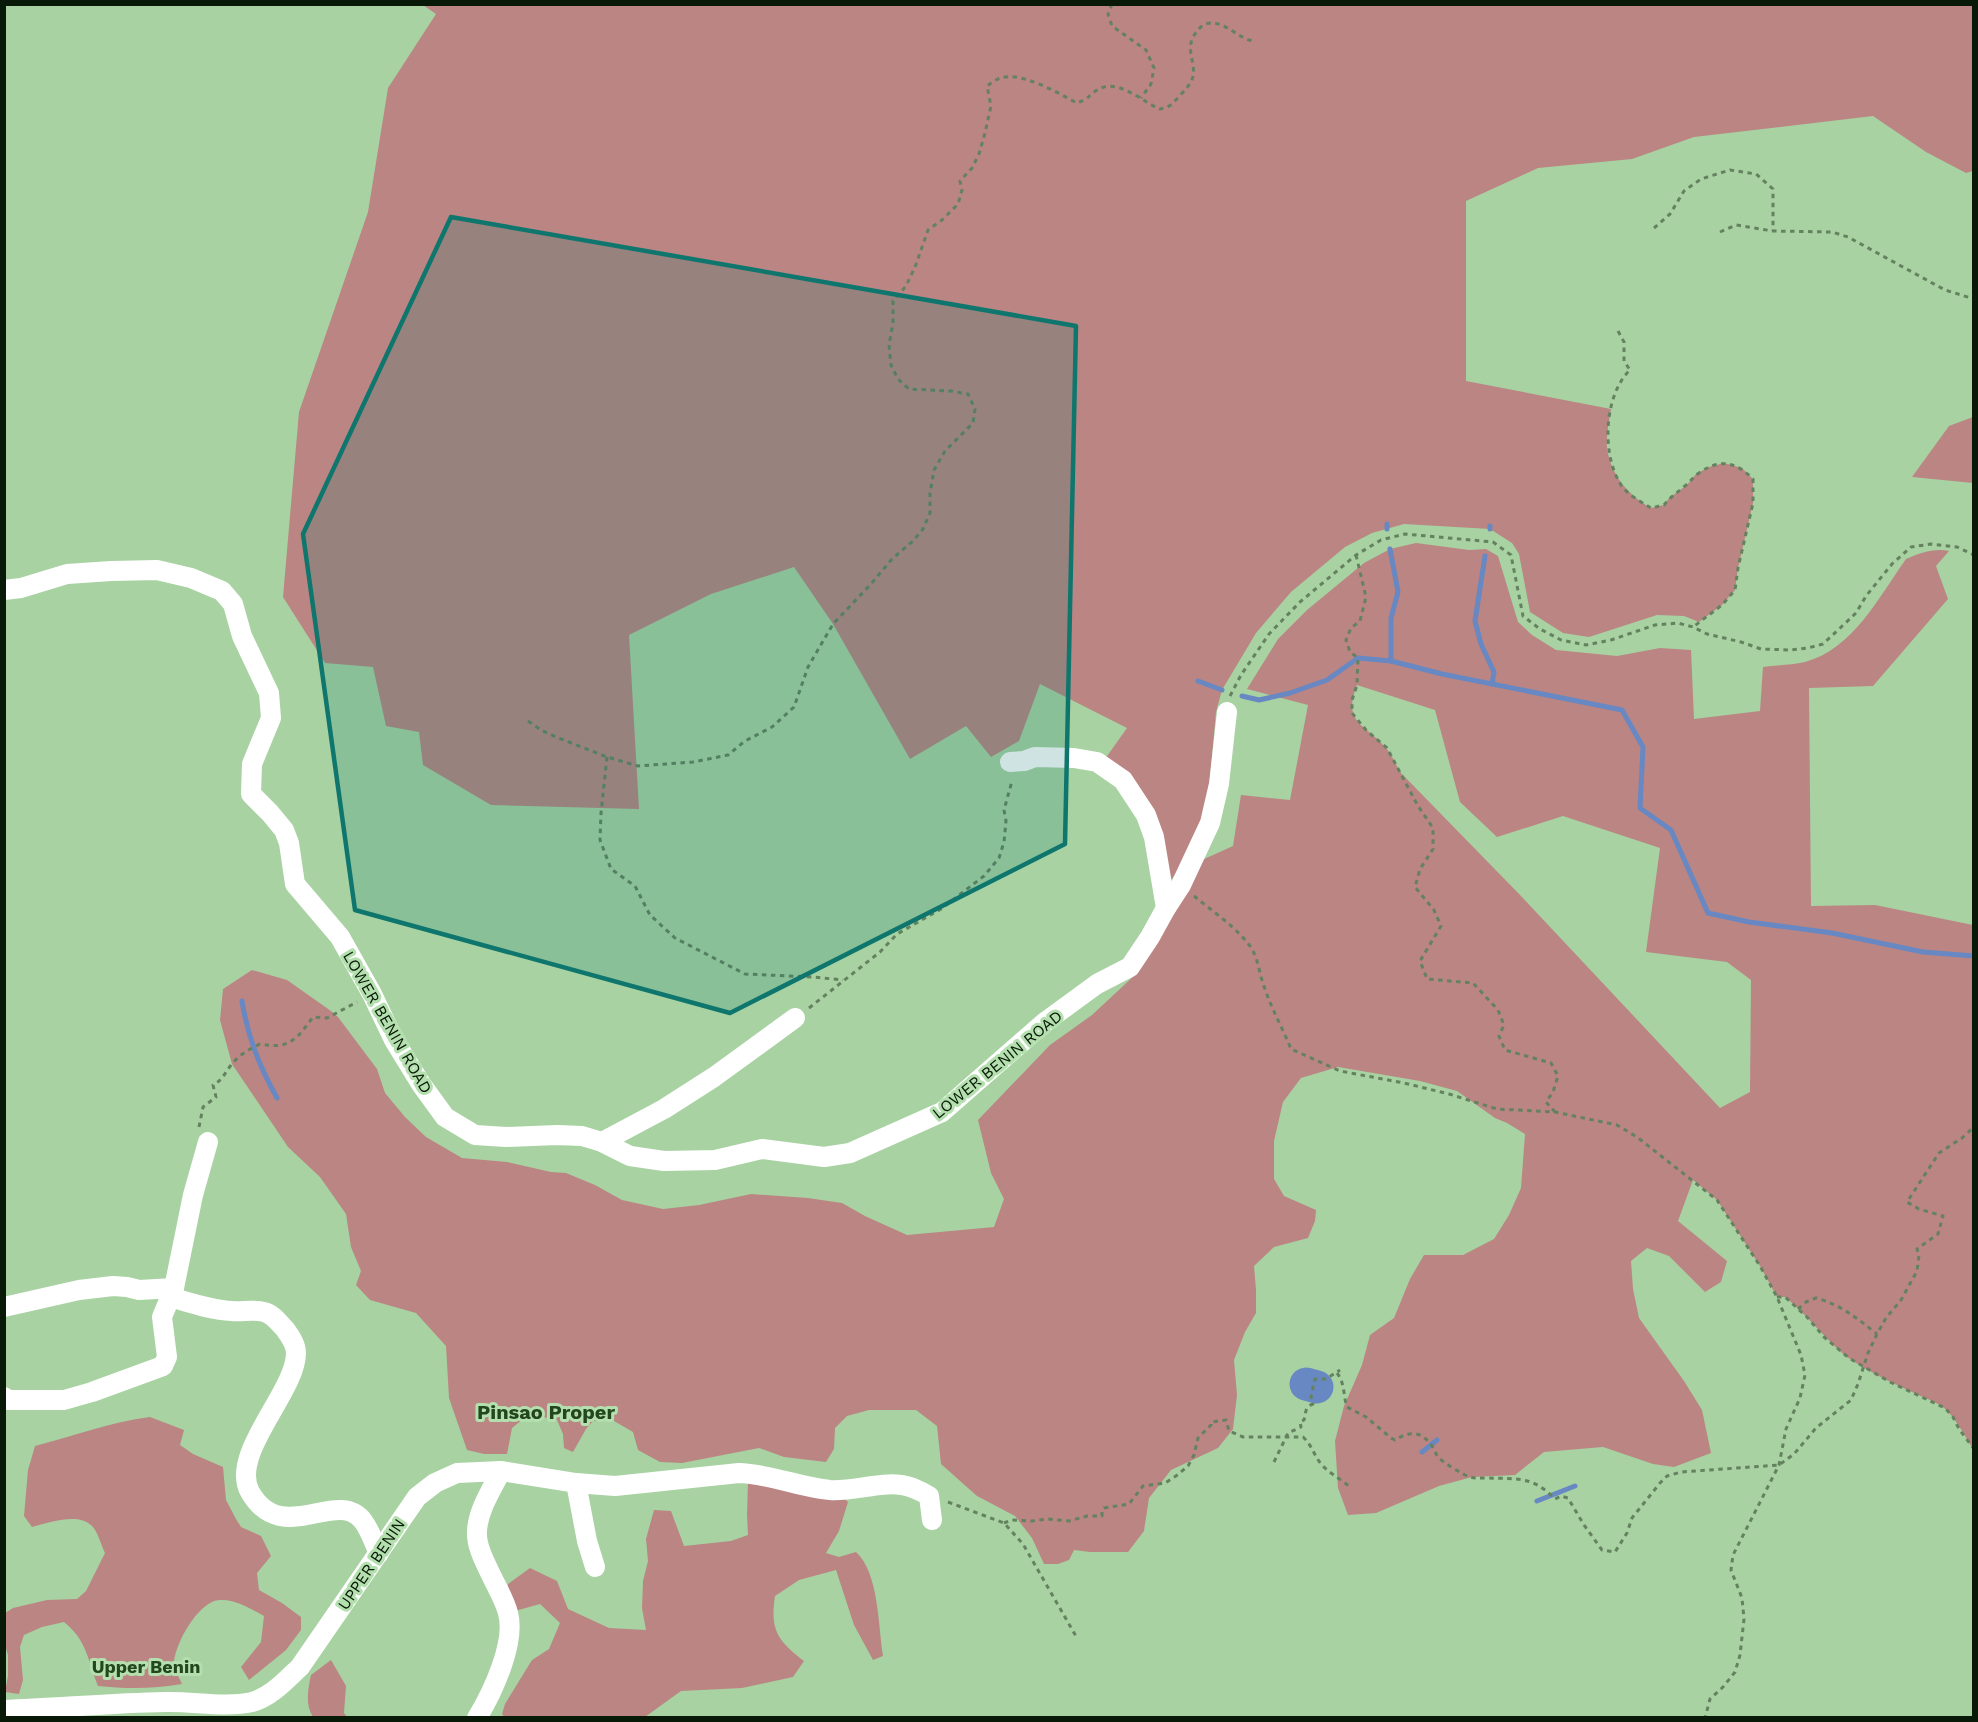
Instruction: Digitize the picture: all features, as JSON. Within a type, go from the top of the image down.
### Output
[{"type":"street","name":"LOWER BENIN ROAD","points":[[4,590],[21,588],[67,574],[158,570],[191,578],[222,591],[232,604],[242,636],[269,693],[271,718],[252,764],[251,794],[284,830],[289,843],[295,884],[340,937],[400,1049],[421,1084],[445,1117],[475,1135],[582,1136],[630,1156],[664,1161],[715,1161],[762,1149],[824,1157],[850,1154],[942,1112],[1045,1022],[1097,984],[1130,967],[1181,885],[1210,823],[1219,784],[1227,712]]},
{"type":"street","points":[[1017,761],[1035,757],[1074,758],[1097,762],[1123,780],[1146,815],[1154,837],[1166,908]]},
{"type":"street","points":[[602,1143],[664,1109],[714,1077],[795,1018]]},
{"type":"street","points":[[4,1397],[8,1400],[64,1400],[163,1366],[167,1357],[162,1317],[172,1292],[193,1195],[208,1142]]},
{"type":"street","points":[[4,1307],[79,1290],[113,1286],[172,1292],[210,1308],[264,1312],[274,1317],[288,1333],[296,1354],[288,1380],[251,1451],[246,1468],[246,1482],[250,1492],[265,1510],[288,1518],[337,1509],[351,1511],[362,1519],[379,1553]]},
{"type":"street","points":[[477,1718],[508,1646],[510,1628],[508,1612],[480,1551],[477,1533],[479,1516],[501,1471]]},
{"type":"street","name":"UPPER BENIN","points":[[4,1710],[114,1703],[253,1702],[267,1695],[283,1684],[300,1667],[417,1497],[435,1483],[458,1473],[501,1471],[576,1483],[615,1486],[739,1473],[759,1474],[832,1490],[890,1484],[912,1487],[929,1496]]},
{"type":"street","points":[[576,1483],[587,1541],[595,1567]]},
{"type":"street","points":[[929,1496],[932,1520]]},
{"type":"street","points":[[234,1703],[252,1718]]},
{"type":"path","points":[[1112,4],[1108,14],[1112,26],[1146,50],[1154,68],[1151,84],[1140,98]]},
{"type":"path","points":[[528,721],[541,730],[572,743],[638,766],[728,755],[745,741],[772,727],[794,707],[808,667],[833,624],[892,559],[923,529],[930,513],[930,493],[934,470],[945,451],[973,423],[975,409],[968,394],[909,389],[898,379],[891,365],[889,345],[893,323],[893,301],[906,286],[928,230],[958,204],[962,190],[960,181],[972,168],[979,154],[991,106],[987,86],[1001,78],[1029,81],[1050,88],[1077,103],[1089,99],[1098,89],[1110,87],[1127,90],[1160,109],[1169,106],[1191,83],[1193,70],[1189,49],[1193,35],[1202,26],[1210,22],[1227,26],[1238,35],[1254,41]]},
{"type":"path","points":[[1654,228],[1670,214],[1684,191],[1701,179],[1730,170],[1756,174],[1773,189],[1773,231]]},
{"type":"path","points":[[1720,232],[1736,225],[1773,231],[1832,232],[1848,237],[1945,290],[1974,299]]},
{"type":"path","points":[[1618,331],[1624,342],[1624,361],[1630,370],[1621,378],[1611,409],[1607,448],[1621,485],[1637,500],[1651,508],[1664,505],[1669,498],[1687,486],[1696,474],[1709,467],[1724,463],[1733,465],[1742,468],[1753,479],[1753,503],[1735,590],[1722,605],[1693,627]]},
{"type":"path","points":[[1227,712],[1229,698],[1241,675],[1269,634],[1300,602],[1356,555],[1381,540],[1405,534],[1493,542],[1511,555],[1523,616],[1540,629],[1561,639],[1586,645],[1611,640],[1655,626],[1678,623],[1707,634],[1732,639],[1761,649],[1790,651],[1808,648],[1823,644],[1856,613],[1866,596],[1892,564],[1911,547],[1931,544],[1957,547],[1974,555]]},
{"type":"path","points":[[1356,555],[1366,597],[1360,621],[1351,628],[1346,640],[1350,652],[1358,658],[1357,685],[1352,700],[1352,713],[1366,730],[1387,748],[1418,806],[1433,828],[1433,849],[1420,869],[1415,887],[1434,910],[1441,926],[1420,961],[1427,979],[1473,983],[1498,1010],[1504,1025],[1499,1036],[1505,1050],[1551,1063],[1558,1076],[1553,1092],[1546,1102],[1555,1112]]},
{"type":"path","points":[[607,757],[600,840],[610,869],[635,886],[650,915],[675,938],[745,974],[843,980]]},
{"type":"path","points":[[795,1018],[880,952],[897,934],[940,909],[984,876],[999,858],[1004,842],[1006,821],[1004,810],[1017,761]]},
{"type":"path","points":[[1181,885],[1228,924],[1250,946],[1259,966],[1263,986],[1282,1024],[1291,1049],[1340,1071],[1404,1083],[1497,1109],[1555,1112],[1617,1125],[1637,1137],[1718,1200],[1760,1266],[1777,1297],[1798,1346],[1806,1375],[1800,1398],[1786,1429],[1779,1465],[1733,1556],[1731,1570],[1742,1598],[1744,1619],[1740,1655],[1735,1672],[1710,1699],[1705,1718]]},
{"type":"path","points":[[208,1142],[199,1127],[203,1107],[216,1097],[213,1085],[221,1081],[232,1064],[243,1053],[260,1044],[274,1047],[287,1045],[302,1034],[313,1017],[327,1018],[372,994]]},
{"type":"path","points":[[1274,1462],[1292,1430],[1302,1427],[1300,1422],[1304,1420],[1304,1412],[1313,1404],[1311,1400],[1315,1380],[1326,1379],[1338,1372],[1347,1407],[1366,1417],[1391,1438],[1395,1440],[1410,1432],[1422,1436],[1434,1449],[1436,1455],[1466,1476],[1476,1479],[1513,1477],[1540,1485],[1555,1499],[1561,1496],[1568,1498],[1602,1550],[1615,1552],[1627,1533],[1632,1518],[1667,1476],[1681,1472],[1779,1465],[1794,1454],[1816,1428],[1851,1400],[1877,1334],[1886,1318],[1901,1300],[1917,1271],[1919,1255],[1917,1249],[1938,1234],[1943,1216],[1918,1209],[1907,1202],[1939,1153],[1974,1127]]},
{"type":"path","points":[[1777,1297],[1785,1297],[1824,1337],[1864,1368],[1945,1408],[1974,1449]]},
{"type":"path","points":[[1798,1309],[1806,1302],[1816,1298],[1834,1303],[1877,1334]]},
{"type":"path","points":[[1004,1522],[1047,1519],[1069,1521],[1087,1516],[1102,1516],[1104,1508],[1129,1504],[1143,1486],[1172,1480],[1188,1466],[1194,1455],[1198,1438],[1213,1422],[1226,1420],[1229,1431],[1239,1436],[1303,1437],[1310,1443],[1321,1464],[1350,1487]]},
{"type":"path","points":[[929,1496],[1004,1522],[1023,1544],[1077,1638]]},
{"type":"highlighted area","points":[[451,217],[1076,326],[1065,844],[730,1013],[355,910],[303,534]]},
{"type":"shaded area","points":[[423,5],[1973,5],[1973,171],[1966,173],[1926,152],[1873,116],[1694,137],[1632,159],[1538,168],[1466,201],[1466,381],[1611,409],[1607,448],[1612,467],[1628,490],[1651,508],[1664,505],[1696,474],[1709,467],[1724,463],[1742,468],[1753,479],[1753,503],[1735,590],[1722,605],[1699,622],[1684,616],[1657,615],[1589,637],[1563,633],[1530,612],[1519,554],[1512,543],[1490,529],[1404,524],[1372,533],[1345,547],[1291,592],[1256,633],[1222,690],[1216,712],[1207,811],[1186,858],[1169,883],[1165,862],[1105,759],[1127,728],[1040,684],[1019,741],[991,757],[966,726],[910,759],[833,624],[794,567],[711,594],[629,635],[639,809],[491,805],[423,765],[419,732],[386,726],[373,667],[325,663],[283,597],[299,412],[368,212],[388,88],[436,14]]},
{"type":"shaded area","points":[[1973,417],[1973,483],[1912,477],[1949,426]]},
{"type":"shaded area","points":[[1416,543],[1469,550],[1486,549],[1498,556],[1518,622],[1532,635],[1556,650],[1617,656],[1660,648],[1691,650],[1694,719],[1760,711],[1763,667],[1805,662],[1837,646],[1851,634],[1875,605],[1906,559],[1927,552],[1949,551],[1936,566],[1948,599],[1873,686],[1809,688],[1811,906],[1875,905],[1973,925],[1973,1449],[1948,1411],[1847,1357],[1785,1297],[1777,1297],[1760,1266],[1717,1200],[1693,1180],[1678,1221],[1727,1261],[1721,1282],[1705,1292],[1669,1256],[1647,1248],[1631,1261],[1633,1289],[1639,1318],[1702,1410],[1711,1453],[1674,1467],[1653,1464],[1603,1447],[1544,1452],[1515,1475],[1472,1477],[1439,1486],[1376,1513],[1348,1515],[1338,1488],[1335,1441],[1344,1406],[1362,1365],[1370,1335],[1394,1318],[1410,1279],[1424,1255],[1463,1255],[1494,1239],[1509,1215],[1521,1188],[1525,1134],[1495,1118],[1457,1091],[1420,1081],[1338,1067],[1301,1078],[1283,1102],[1274,1141],[1274,1179],[1284,1196],[1316,1210],[1315,1221],[1308,1238],[1274,1247],[1254,1266],[1256,1313],[1245,1332],[1234,1360],[1237,1395],[1233,1429],[1218,1448],[1171,1470],[1149,1498],[1144,1531],[1128,1552],[1074,1550],[1069,1560],[1058,1564],[1044,1564],[1032,1538],[1015,1516],[977,1496],[941,1464],[937,1426],[916,1410],[869,1410],[847,1416],[835,1428],[834,1449],[826,1462],[784,1457],[759,1448],[682,1463],[660,1462],[638,1450],[633,1432],[614,1421],[593,1421],[573,1452],[564,1448],[563,1434],[557,1420],[529,1414],[512,1428],[507,1454],[484,1454],[467,1450],[449,1398],[446,1346],[416,1313],[370,1300],[356,1285],[361,1271],[351,1247],[346,1214],[320,1177],[288,1147],[232,1064],[220,1020],[223,989],[252,970],[287,980],[331,1011],[377,1069],[385,1093],[405,1117],[426,1137],[462,1158],[507,1162],[566,1173],[622,1200],[663,1209],[699,1205],[751,1194],[842,1203],[907,1235],[994,1227],[1004,1199],[991,1173],[978,1120],[1050,1045],[1092,1015],[1136,974],[1202,860],[1233,846],[1241,795],[1290,800],[1308,705],[1247,689],[1278,639],[1307,610],[1364,563],[1390,549]],"holes":[[[1357,685],[1435,710],[1460,802],[1497,837],[1563,816],[1660,848],[1646,952],[1727,962],[1751,980],[1750,1092],[1720,1108],[1521,896],[1401,773],[1386,748],[1358,722],[1352,708]]]},
{"type":"shaded area","points":[[150,1417],[184,1430],[180,1445],[193,1454],[223,1467],[226,1500],[236,1519],[241,1527],[261,1536],[271,1556],[257,1573],[259,1590],[301,1617],[301,1630],[286,1650],[249,1680],[241,1667],[261,1642],[264,1616],[232,1601],[212,1602],[196,1616],[178,1647],[174,1666],[182,1684],[150,1688],[119,1688],[98,1686],[78,1636],[64,1622],[42,1627],[24,1635],[20,1647],[23,1680],[19,1694],[5,1692],[8,1655],[5,1645],[5,1613],[13,1608],[47,1600],[77,1599],[86,1591],[105,1553],[96,1532],[86,1522],[71,1519],[32,1527],[24,1516],[28,1470],[35,1446],[106,1426]]},
{"type":"shaded area","points":[[748,1481],[840,1494],[848,1502],[839,1531],[826,1553],[839,1557],[856,1552],[864,1561],[876,1600],[883,1656],[873,1660],[854,1625],[836,1570],[799,1580],[775,1596],[774,1618],[777,1633],[787,1647],[804,1661],[793,1677],[742,1688],[681,1691],[645,1717],[505,1718],[502,1714],[505,1704],[532,1660],[549,1649],[560,1623],[540,1604],[515,1611],[506,1601],[508,1584],[530,1568],[557,1581],[568,1609],[609,1628],[646,1630],[642,1608],[643,1581],[648,1561],[646,1539],[654,1510],[671,1511],[684,1546],[731,1541],[748,1535]]},
{"type":"shaded area","points":[[331,1660],[346,1686],[344,1713],[347,1717],[313,1717],[308,1702],[311,1675]]},
{"type":"waterway","points":[[1387,524],[1387,529]]},
{"type":"waterway","points":[[1390,549],[1398,592],[1391,618],[1391,661]]},
{"type":"waterway","points":[[1485,556],[1475,621],[1481,644],[1494,672],[1492,684]]},
{"type":"waterway","points":[[1242,696],[1259,700],[1290,693],[1327,680],[1358,658],[1391,661],[1442,674],[1622,710],[1643,747],[1640,808],[1671,830],[1708,913],[1749,922],[1832,933],[1923,952],[1974,956]]},
{"type":"waterway","points":[[1198,681],[1222,690]]},
{"type":"waterway","points":[[242,1001],[255,1051],[277,1098]]},
{"type":"waterway","points":[[1306,1384],[1317,1387]]},
{"type":"waterway","points":[[1422,1452],[1437,1440]]},
{"type":"waterway","points":[[1537,1501],[1575,1486]]},
{"type":"district","name":"Pinsao Proper","points":[[546,1412]]},
{"type":"district","name":"Upper Benin","points":[[146,1667]]}]
